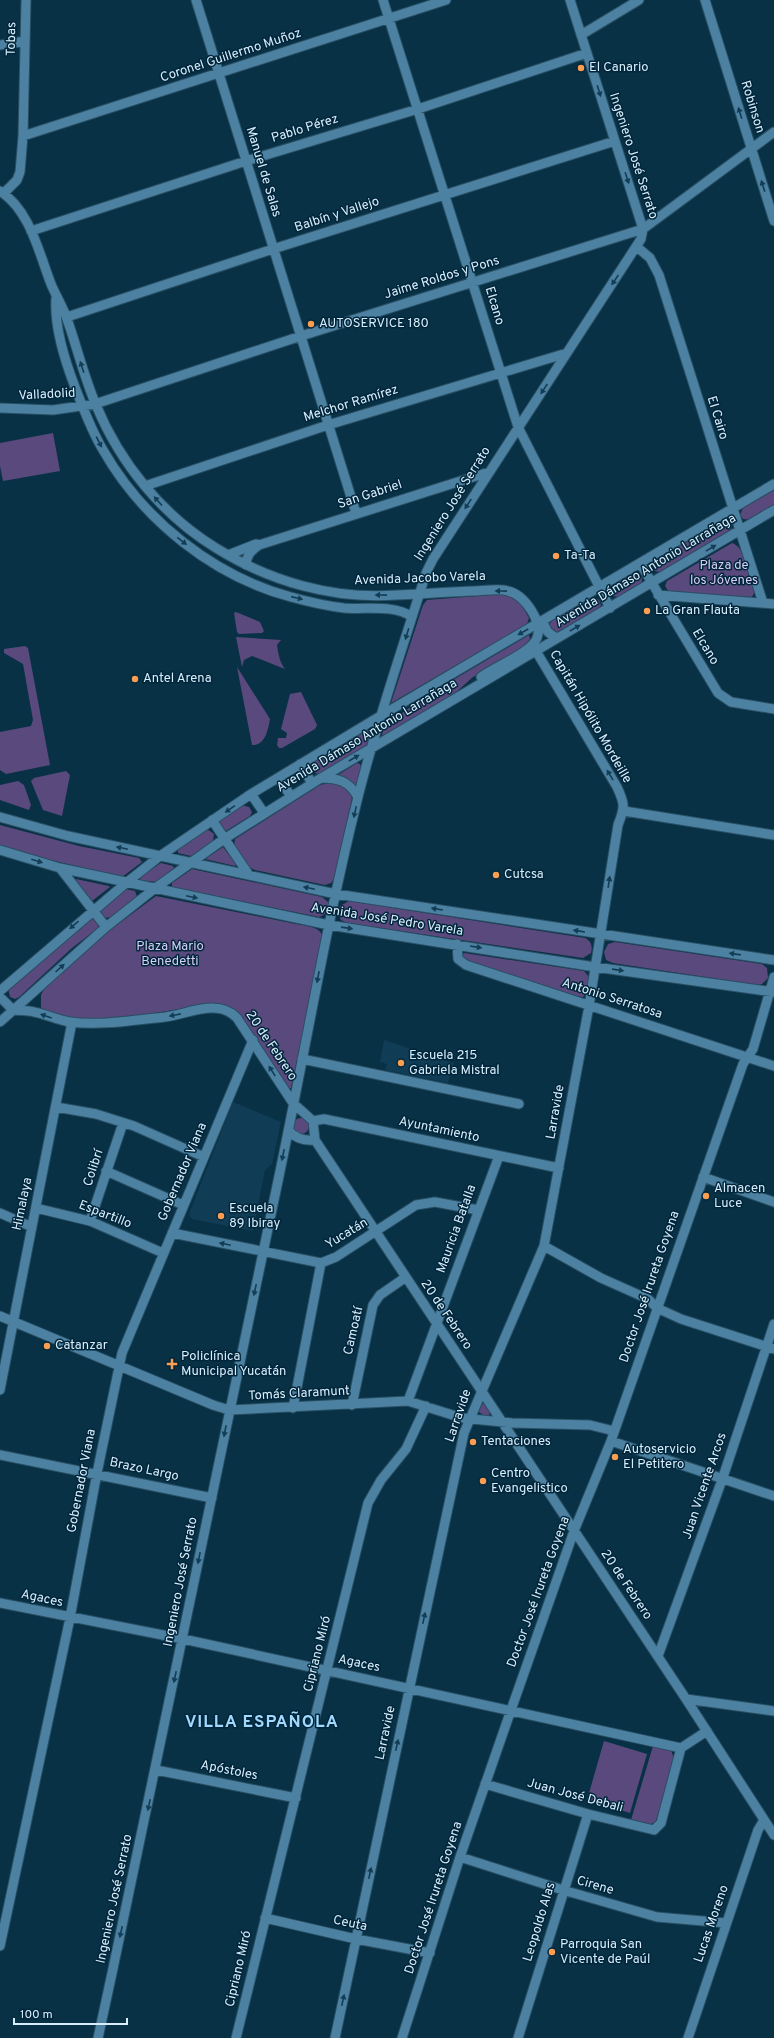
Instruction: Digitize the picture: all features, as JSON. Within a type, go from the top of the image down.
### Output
[{"type":"street","name":"Tobas","points":[[2,192],[17,180],[20,172],[26,0]]},
{"type":"street","name":"Manuel de Salas","points":[[196,0],[356,513]]},
{"type":"street","name":"Elcano","points":[[383,0],[518,427],[610,608]]},
{"type":"street","name":"Coronel Guillermo Muñoz","points":[[22,136],[446,0]]},
{"type":"street","name":"Ingeniero José Serrato","points":[[98,2038],[156,1770],[229,1410],[289,1131],[293,1103],[329,925],[358,797],[372,748],[426,573],[433,559],[518,427],[637,248],[644,229],[570,0]]},
{"type":"street","points":[[581,35],[639,0]]},
{"type":"street","name":"Robinson","points":[[705,0],[774,221]]},
{"type":"street","points":[[0,45],[25,41]]},
{"type":"street","name":"Pablo Pérez","points":[[31,231],[246,161],[418,109],[587,53]]},
{"type":"street","name":"Jaime Roldos y Pons","points":[[95,404],[301,336],[644,229],[774,132]]},
{"type":"street","name":"Balbín y Vallejo","points":[[67,317],[274,249],[615,141]]},
{"type":"street","name":"Avenida Jacobo Varela","points":[[2,192],[22,214],[31,231],[56,297],[67,317],[95,404],[119,450],[145,486],[177,519],[202,539],[246,565],[258,571],[301,585],[344,594],[395,596],[420,593],[508,591],[520,597],[545,626],[549,633],[558,638]]},
{"type":"street","name":"El Cairo","points":[[637,248],[650,258],[659,275],[763,604]]},
{"type":"street","name":"Avenida Jacobo Varela","points":[[56,297],[59,330],[67,364],[82,406],[103,450],[116,471],[143,504],[169,530],[216,565],[252,583],[290,597],[345,608],[390,609],[402,612],[412,618]]},
{"type":"street","name":"Melchor Ramírez","points":[[145,486],[328,425],[567,353]]},
{"type":"street","name":"Valladolid","points":[[0,408],[53,410],[95,404]]},
{"type":"street","name":"San Gabriel","points":[[228,555],[256,544],[259,545],[489,472]]},
{"type":"street","name":"Avenida Dámaso Antonio Larrañaga","points":[[0,991],[92,910],[160,856],[212,820],[300,764],[774,484]]},
{"type":"street","name":"Avenida Dámaso Antonio Larrañaga","points":[[0,1022],[106,927],[190,862],[224,839],[312,783],[774,510]]},
{"type":"street","points":[[169,530],[177,519]]},
{"type":"street","points":[[246,565],[247,557],[250,552],[259,545]]},
{"type":"street","name":"Elcano","points":[[640,563],[718,693],[731,702],[774,709]]},
{"type":"street","points":[[252,583],[258,571]]},
{"type":"street","points":[[658,595],[774,604]]},
{"type":"street","points":[[476,686],[481,676],[534,644],[541,622]]},
{"type":"street","name":"Capitán Hipólito Mordeille","points":[[536,651],[617,787],[623,801],[624,811]]},
{"type":"street","points":[[300,764],[312,783]]},
{"type":"street","points":[[278,778],[291,796]]},
{"type":"street","points":[[321,778],[336,778],[345,782],[358,797]]},
{"type":"street","points":[[252,794],[264,813]]},
{"type":"street","points":[[624,811],[774,834]]},
{"type":"street","name":"Larravide","points":[[335,2038],[464,1433],[544,1246],[589,1006],[618,825],[624,811]]},
{"type":"street","name":"Avenida José Pedro Varela","points":[[0,817],[68,836],[336,894],[774,960]]},
{"type":"street","points":[[212,820],[248,875]]},
{"type":"street","name":"Avenida José Pedro Varela","points":[[0,850],[60,868],[329,925],[595,967],[772,992]]},
{"type":"street","points":[[60,868],[106,927]]},
{"type":"street","name":"Antonio Serratosa","points":[[457,944],[458,959],[466,965],[774,1066]]},
{"type":"street","name":"Doctor José Irureta Goyena","points":[[402,2037],[485,1784],[574,1531],[611,1441],[656,1308],[704,1177],[743,1064],[753,1050],[772,992],[774,977]]},
{"type":"street","points":[[0,997],[13,1010]]},
{"type":"street","name":"20 de Febrero","points":[[13,1010],[34,1012],[55,1019],[72,1022],[130,1021],[168,1016],[214,1007],[223,1008],[237,1018],[293,1103],[313,1121],[315,1140],[501,1422],[658,1656],[774,1835]]},
{"type":"street","name":"Himalaya","points":[[0,1390],[72,1022]]},
{"type":"street","name":"Gobernador Viana","points":[[0,1946],[70,1618],[97,1474],[122,1353],[252,1040]]},
{"type":"street","points":[[302,1059],[519,1104]]},
{"type":"street","points":[[56,1106],[96,1114],[123,1123],[204,1157]]},
{"type":"street","name":"Ayuntamiento","points":[[313,1121],[324,1119],[559,1168]]},
{"type":"street","name":"Colibrí","points":[[90,1222],[123,1123]]},
{"type":"street","points":[[289,1131],[305,1141],[315,1140]]},
{"type":"street","name":"Mauricia Batalla","points":[[408,1401],[478,1210],[500,1156]]},
{"type":"street","points":[[106,1171],[183,1205]]},
{"type":"street","points":[[704,1177],[774,1202]]},
{"type":"street","name":"Yucatán","points":[[293,1408],[322,1263],[336,1257],[416,1205],[435,1202],[478,1210]]},
{"type":"street","name":"Espartillo","points":[[36,1208],[90,1222],[163,1253]]},
{"type":"street","points":[[0,1213],[32,1227]]},
{"type":"street","points":[[172,1233],[322,1263]]},
{"type":"street","points":[[544,1246],[600,1278],[648,1299],[656,1308],[681,1319],[770,1348]]},
{"type":"street","name":"Camoatí","points":[[352,1405],[373,1305],[380,1295],[406,1277]]},
{"type":"street","name":"Tomás Claramunt","points":[[0,1316],[213,1405],[229,1410],[293,1408],[408,1401],[469,1419],[501,1422],[590,1425],[614,1431]]},
{"type":"street","name":"Juan Vicente Arcos","points":[[658,1656],[770,1348],[774,1324]]},
{"type":"street","name":"Cipriano Miró","points":[[236,2038],[328,1671],[368,1503],[381,1480],[406,1449],[426,1406]]},
{"type":"street","points":[[611,1441],[722,1480],[774,1496]]},
{"type":"street","name":"Brazo Largo","points":[[0,1455],[212,1498]]},
{"type":"street","name":"Agaces","points":[[0,1603],[70,1618],[183,1639],[681,1748]]},
{"type":"street","points":[[686,1699],[774,1711]]},
{"type":"street","points":[[681,1748],[707,1731]]},
{"type":"street","name":"Juan José Debali","points":[[485,1784],[588,1814],[654,1830],[659,1828],[661,1823],[681,1748]]},
{"type":"street","name":"Apóstoles","points":[[156,1770],[296,1798]]},
{"type":"street","name":"Leopoldo Alas","points":[[518,2038],[588,1814]]},
{"type":"street","name":"Lucas Moreno","points":[[688,2038],[758,1830],[764,1820]]},
{"type":"street","name":"Cirene","points":[[460,1857],[563,1890],[657,1917],[726,1923]]},
{"type":"street","name":"Ceuta","points":[[265,1918],[356,1939],[430,1953]]},
{"type":"street","points":[[402,2037],[412,2038]]},
{"type":"shaded area","points":[[384,1040],[454,1063],[448,1083],[385,1070],[387,1064],[380,1062]]},
{"type":"shaded area","points":[[233,1102],[281,1122],[272,1164],[265,1170],[253,1231],[192,1219],[189,1214]]},
{"type":"green space","points":[[53,433],[60,471],[3,481],[0,466],[0,443]]},
{"type":"green space","points":[[774,490],[774,506],[751,519],[743,519],[740,515],[743,508]]},
{"type":"green space","points":[[726,520],[732,524],[731,530],[661,572],[654,571],[651,564],[654,560]]},
{"type":"green space","name":"Plaza de los Jóvenes","points":[[732,543],[741,550],[747,564],[755,591],[752,597],[669,592],[665,586],[667,581]]},
{"type":"green space","points":[[633,573],[641,576],[642,580],[640,584],[619,597],[613,596],[610,591],[613,585]]},
{"type":"green space","points":[[501,594],[511,597],[518,602],[529,618],[527,624],[391,703],[423,605],[427,600]]},
{"type":"green space","points":[[590,598],[599,600],[601,605],[598,610],[557,632],[551,631],[549,625],[553,619]]},
{"type":"green space","points":[[236,612],[260,622],[264,631],[262,633],[239,634],[237,632],[234,613]]},
{"type":"green space","points":[[529,635],[530,639],[524,647],[473,677],[454,694],[385,735],[382,735],[384,726],[426,696]]},
{"type":"green space","points":[[236,637],[281,640],[277,645],[283,667],[285,669],[252,656],[244,660],[242,667]]},
{"type":"green space","points":[[25,646],[28,648],[50,765],[6,774],[0,770],[0,732],[31,726],[33,720],[23,664],[4,653],[4,649]]},
{"type":"green space","points":[[237,667],[270,719],[263,740],[256,745],[252,745]]},
{"type":"green space","points":[[301,692],[317,725],[315,729],[282,748],[279,748],[277,745],[278,738],[286,738],[287,733],[281,729],[290,694]]},
{"type":"green space","points":[[373,727],[368,745],[321,773],[317,774],[312,770],[311,766],[314,762]]},
{"type":"green space","points":[[357,763],[360,764],[362,768],[356,788],[338,775]]},
{"type":"green space","points":[[66,771],[70,775],[62,816],[43,810],[31,781],[34,778]]},
{"type":"green space","points":[[18,781],[24,785],[31,805],[29,810],[0,800],[0,785]]},
{"type":"green space","points":[[333,782],[339,784],[349,792],[352,798],[334,879],[331,883],[325,885],[255,870],[248,867],[234,847],[235,839],[320,785]]},
{"type":"green space","points":[[241,805],[249,807],[252,812],[250,816],[224,832],[218,821]]},
{"type":"green space","points":[[0,825],[79,846],[139,858],[142,862],[122,877],[34,856],[0,846]]},
{"type":"green space","points":[[207,829],[214,834],[213,841],[191,856],[178,853],[178,849]]},
{"type":"green space","points":[[223,847],[236,864],[235,866],[205,859]]},
{"type":"green space","points":[[161,863],[173,866],[174,868],[156,882],[140,880],[141,876]]},
{"type":"green space","points":[[192,869],[322,897],[328,902],[328,907],[324,915],[319,917],[172,887],[172,883]]},
{"type":"green space","points":[[76,879],[110,887],[92,901],[74,880]]},
{"type":"green space","points":[[126,889],[135,891],[137,897],[111,917],[104,918],[100,910]]},
{"type":"green space","name":"Plaza Mario Benedetti","points":[[156,896],[308,926],[316,929],[322,934],[323,938],[291,1088],[288,1088],[238,1014],[229,1006],[217,1003],[124,1018],[72,1019],[41,1011],[41,995],[45,987],[102,936]]},
{"type":"green space","points":[[349,901],[585,938],[591,944],[592,950],[591,953],[583,958],[347,923],[341,920],[338,914],[340,906]]},
{"type":"green space","points":[[92,917],[99,925],[98,928],[72,948],[19,997],[15,999],[10,997],[8,988]]},
{"type":"green space","points":[[615,942],[762,964],[767,968],[768,978],[762,984],[758,985],[613,963],[606,960],[604,952],[608,944]]},
{"type":"green space","points":[[464,953],[584,971],[589,977],[587,992],[583,997],[577,996],[464,960],[462,955]]},
{"type":"green space","points":[[301,1118],[307,1120],[309,1126],[307,1132],[301,1134],[295,1132],[293,1126],[295,1120]]},
{"type":"green space","points":[[480,1404],[484,1404],[490,1411],[489,1416],[486,1417],[479,1412],[478,1408]]},
{"type":"green space","points":[[604,1741],[647,1754],[630,1813],[587,1800]]},
{"type":"green space","points":[[653,1746],[671,1750],[674,1759],[656,1821],[650,1825],[631,1820]]},
{"type":"place","name":"El Canario","points":[[581,68]]},
{"type":"place","name":"AUTOSERVICE 180","points":[[311,324]]},
{"type":"place","name":"Ta-Ta","points":[[556,556]]},
{"type":"place","name":"La Gran Flauta","points":[[647,611]]},
{"type":"place","name":"Antel Arena","points":[[135,679]]},
{"type":"place","name":"Cutcsa","points":[[496,875]]},
{"type":"place","name":"Escuela 215 Gabriela Mistral","points":[[401,1063]]},
{"type":"place","name":"Almacen Luce","points":[[706,1196]]},
{"type":"place","name":"Escuela 89 Ibiray","points":[[221,1216]]},
{"type":"place","name":"Catanzar","points":[[47,1346]]},
{"type":"place","name":"Policlínica Municipal Yucatán","points":[[172,1364]]},
{"type":"place","name":"Tentaciones","points":[[473,1442]]},
{"type":"place","name":"Autoservicio El Petitero","points":[[615,1457]]},
{"type":"place","name":"Centro Evangelistico","points":[[483,1481]]},
{"type":"place","name":"Parroquia San Vicente de Paúl","points":[[552,1952]]},
{"type":"district","name":"VILLA ESPAÑOLA","points":[[262,1723]]}]
